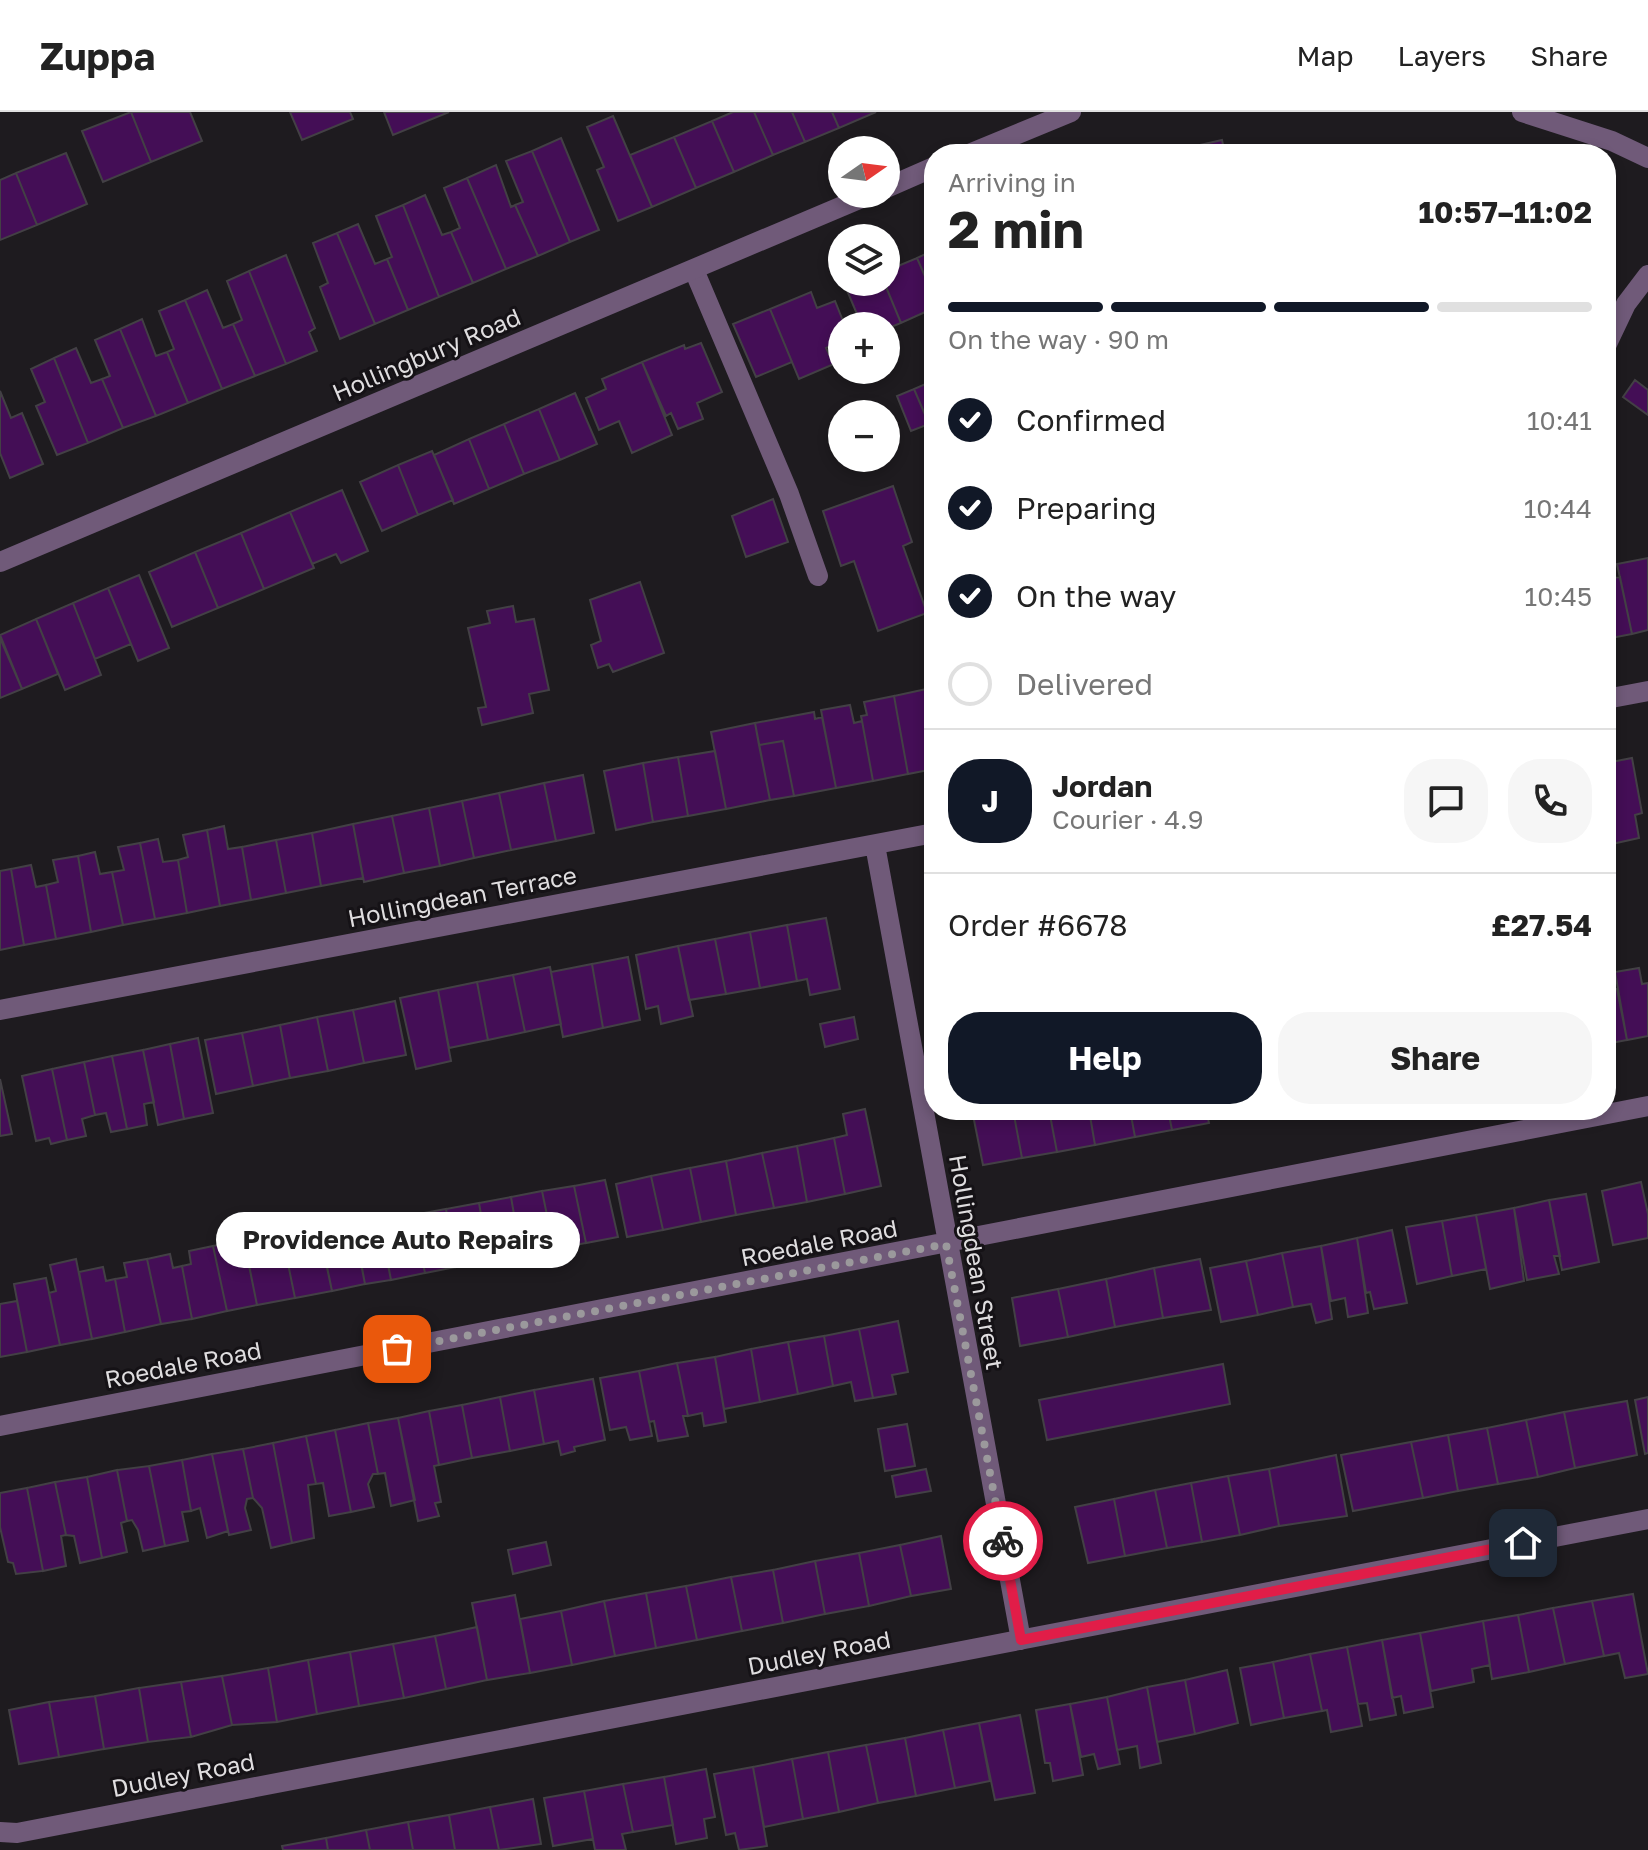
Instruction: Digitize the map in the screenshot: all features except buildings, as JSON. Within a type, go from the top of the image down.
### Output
[{"type":"street","points":[[993,144],[1071,112]]},
{"type":"street","points":[[1522,112],[1612,141],[1648,158]]},
{"type":"street","points":[[900,182],[924,171]]},
{"type":"street","name":"Hollingbury Road","points":[[0,562],[838,208]]},
{"type":"street","points":[[694,270],[789,494],[818,576]]},
{"type":"street","points":[[1616,325],[1626,304],[1648,275]]},
{"type":"street","points":[[1616,697],[1648,691]]},
{"type":"street","name":"Hollingdean Terrace","points":[[0,1010],[924,835]]},
{"type":"street","name":"Hollingdean Street","points":[[875,845],[1021,1640]]},
{"type":"street","name":"Roedale Road","points":[[1616,1112],[1648,1106]]},
{"type":"street","name":"Roedale Road","points":[[0,1426],[1577,1120]]},
{"type":"street","name":"Dudley Road","points":[[0,1832],[17,1833],[1648,1519]]},
{"type":"way so far","points":[[397,1349],[946,1244],[1003,1541]]},
{"type":"place","name":"Providence Auto Repairs","points":[[397,1349]]},
{"type":"route","points":[[1003,1541],[1021,1640],[1523,1543]]}]
